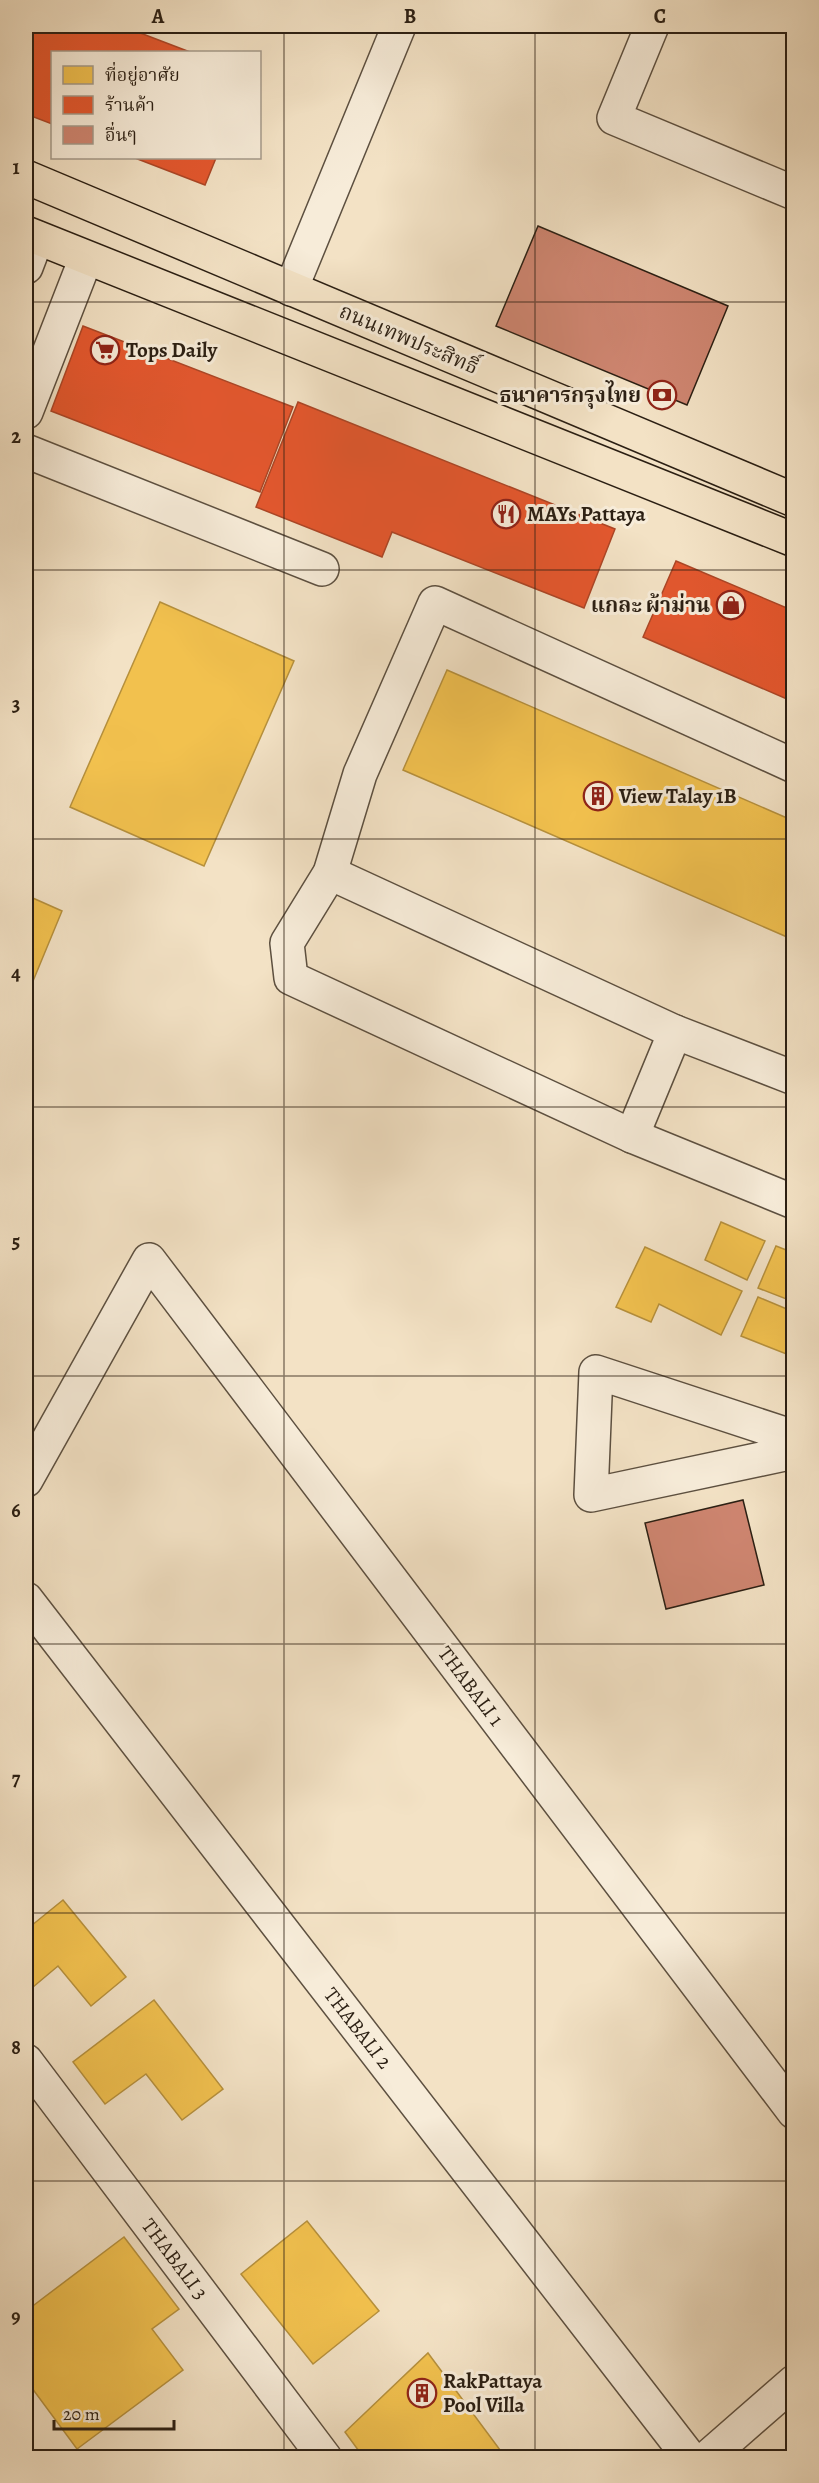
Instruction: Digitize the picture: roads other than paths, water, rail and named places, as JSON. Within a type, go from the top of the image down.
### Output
[{"type":"main road","name":"ถนนเทพประสิทธิ์","points":[[26,177],[794,500]]},
{"type":"main road","name":"ถนนเทพประสิทธิ์","points":[[29,246],[86,258],[794,540]]},
{"type":"street","points":[[291,289],[399,26]]},
{"type":"street","points":[[652,26],[614,118],[794,193]]},
{"type":"street","points":[[26,412],[86,258]]},
{"type":"street","points":[[26,451],[322,569]]},
{"type":"street","points":[[794,766],[435,603],[360,774],[330,873],[287,943],[291,978],[632,1136],[794,1202]]},
{"type":"street","points":[[330,873],[675,1032],[794,1078]]},
{"type":"street","points":[[632,1136],[675,1032]]},
{"type":"street","name":"THABALI 1","points":[[26,1480],[149,1260],[794,2112]]},
{"type":"street","points":[[794,1437],[596,1372],[591,1496],[794,1452]]},
{"type":"street","name":"THABALI 2","points":[[26,1599],[690,2457]]},
{"type":"street","name":"THABALI 3","points":[[26,2061],[325,2457]]},
{"type":"street","points":[[707,2457],[794,2382]]},
{"type":"place","name":"Tops Daily","points":[[105,350]]},
{"type":"place","name":"ธนาคารกรุงไทย","points":[[662,395]]},
{"type":"place","name":"MAYs Pattaya","points":[[506,514]]},
{"type":"place","name":"แกละ ผ้าม่าน","points":[[731,605]]},
{"type":"place","name":"View Talay 1B","points":[[598,796]]},
{"type":"place","name":"RakPattaya Pool Villa","points":[[422,2393]]}]
